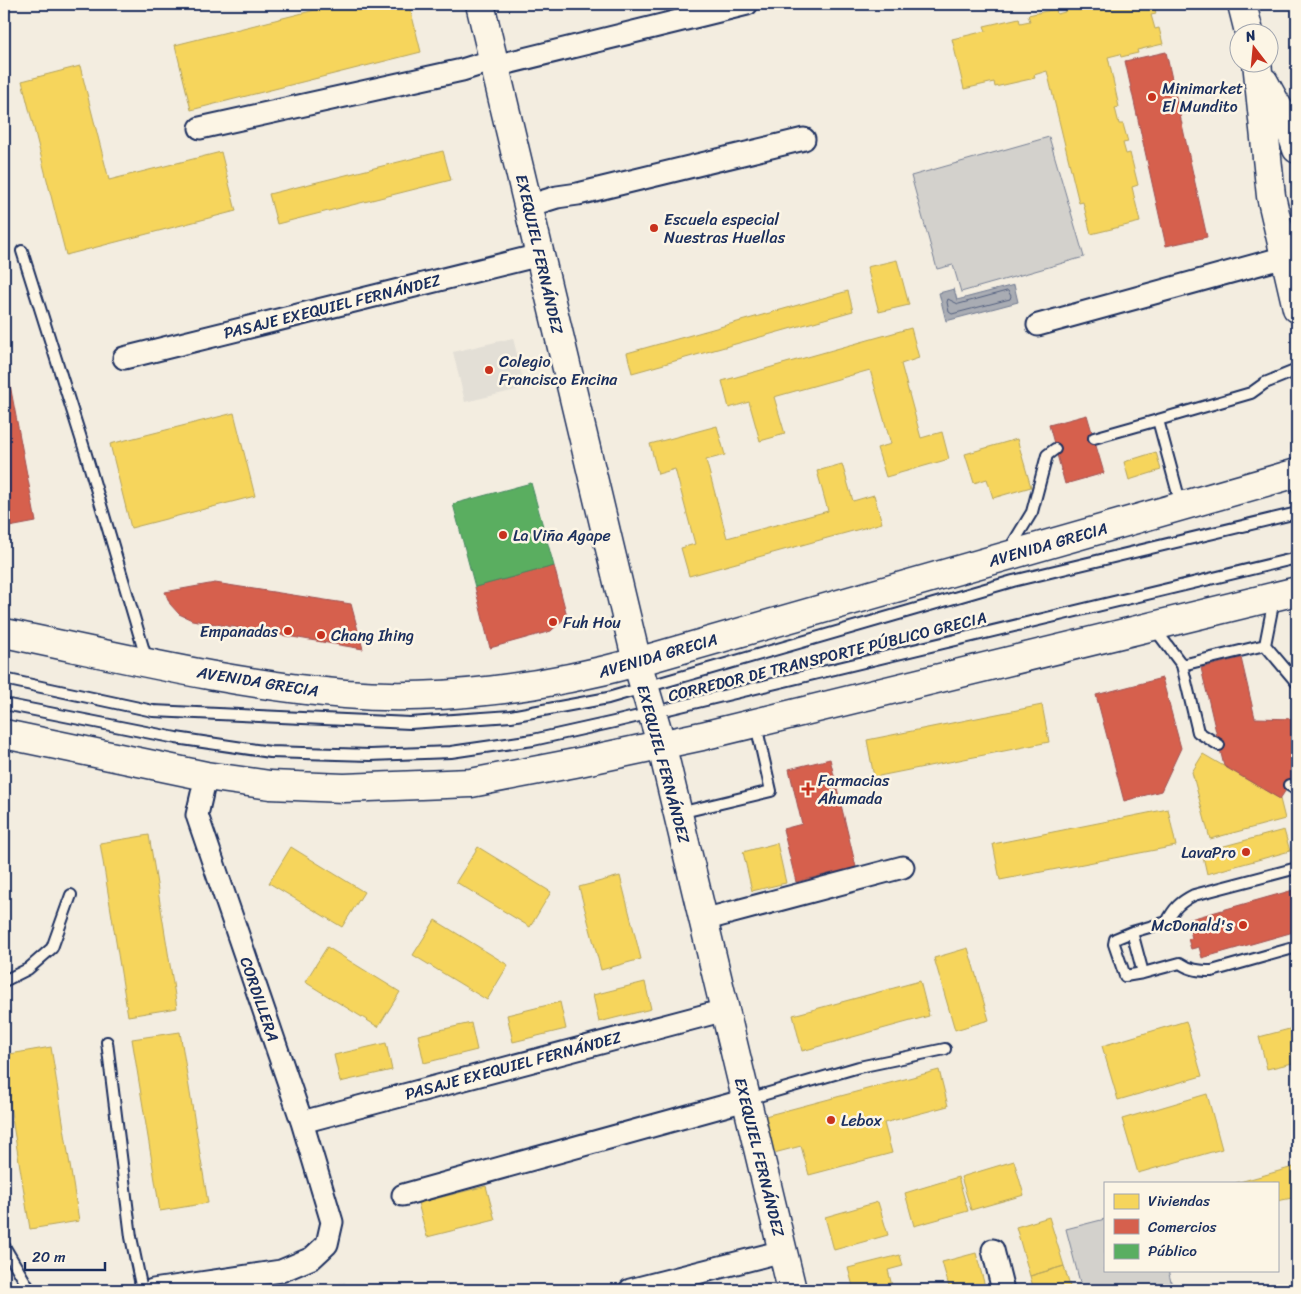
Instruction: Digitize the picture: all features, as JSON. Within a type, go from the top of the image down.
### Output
[{"type":"main road","name":"EXEQUIEL FERNÁNDEZ","points":[[480,4],[637,662],[661,744],[792,1290]]},
{"type":"main road","points":[[1242,4],[1246,22]]},
{"type":"main road","points":[[1258,72],[1272,196],[1297,308]]},
{"type":"main road","points":[[1260,72],[1291,131],[1297,149]]},
{"type":"main road","name":"AVENIDA GRECIA","points":[[4,633],[273,686],[347,694],[460,693],[535,685],[637,662],[1297,473]]},
{"type":"main road","points":[[4,734],[206,776],[270,785],[344,788],[471,782],[576,763],[756,723],[1286,594]]},
{"type":"street","points":[[200,128],[494,63],[747,4]]},
{"type":"street","points":[[528,206],[557,197],[578,194],[804,139]]},
{"type":"street","name":"PASAJE EXEQUIEL FERNÁNDEZ","points":[[124,358],[540,255]]},
{"type":"street","points":[[1038,325],[1285,257]]},
{"type":"street","name":"CORDILLERA","points":[[153,1290],[280,1271],[312,1258],[327,1244],[332,1222],[302,1122],[197,815],[206,776]]},
{"type":"street","points":[[703,920],[902,867]]},
{"type":"street","name":"PASAJE EXEQUIEL FERNÁNDEZ","points":[[302,1122],[725,1010]]},
{"type":"street","points":[[404,1196],[746,1100]]},
{"type":"street","points":[[993,1250],[1003,1290]]},
{"type":"street","points":[[630,1290],[783,1251]]},
{"type":"lane","points":[[22,251],[85,451],[148,662]]},
{"type":"lane","points":[[1094,438],[1251,393],[1265,383],[1297,370]]},
{"type":"lane","points":[[1158,420],[1182,506]]},
{"type":"lane","points":[[1005,556],[1032,512],[1047,456],[1056,448]]},
{"type":"lane","name":"CORREDOR DE TRANSPORTE PÚBLICO GRECIA","points":[[4,704],[176,738],[270,752],[370,755],[451,752],[524,742],[1013,581],[1297,513]]},
{"type":"lane","name":"CORREDOR DE TRANSPORTE PÚBLICO GRECIA","points":[[4,679],[153,711],[410,723],[511,716],[608,698],[648,700],[1297,558]]},
{"type":"lane","points":[[1265,645],[1286,594]]},
{"type":"lane","points":[[1153,626],[1182,665],[1198,732],[1219,745]]},
{"type":"lane","points":[[1182,665],[1265,645]]},
{"type":"lane","points":[[1265,645],[1297,683]]},
{"type":"lane","points":[[678,813],[771,792],[756,723]]},
{"type":"lane","points":[[1297,868],[1194,895],[1182,901],[1173,910],[1167,922],[1114,938],[1114,944],[1125,976],[1180,963],[1198,971],[1212,971],[1297,947]]},
{"type":"lane","points":[[4,980],[28,969],[52,948],[71,895]]},
{"type":"lane","points":[[1132,932],[1143,973]]},
{"type":"lane","points":[[107,1042],[130,1237],[142,1290]]},
{"type":"lane","points":[[746,1100],[859,1067],[945,1049]]},
{"type":"lane","points":[[4,1246],[30,1290]]},
{"type":"shaded area","points":[[1049,137],[1084,257],[961,292],[953,265],[937,269],[911,176]]},
{"type":"shaded area","name":"Colegio Francisco Encina","points":[[513,338],[525,388],[465,402],[453,352]]},
{"type":"shaded area","points":[[1104,1219],[1104,1272],[1168,1272],[1173,1290],[1082,1290],[1066,1229]]},
{"type":"shaded area","points":[[345,1282],[348,1290],[293,1290]]},
{"type":"water","points":[[1014,285],[1018,302],[946,321],[939,293],[954,289],[957,300]]},
{"type":"building: Viviendas","points":[[339,4],[409,4],[421,52],[191,110],[175,45]]},
{"type":"building: Viviendas","points":[[1082,4],[1083,8],[1092,4],[1154,4],[1156,14],[1151,15],[1155,29],[1159,28],[1163,44],[1137,50],[1138,53],[1121,57],[1120,54],[1108,57],[1119,107],[1115,108],[1119,124],[1123,124],[1128,142],[1123,143],[1126,154],[1130,153],[1138,185],[1132,187],[1140,222],[1091,234],[1083,202],[1079,203],[1047,71],[1034,75],[1035,78],[995,87],[994,82],[964,89],[952,39],[986,31],[984,26],[1019,18],[1020,23],[1030,21],[1028,15],[1056,9],[1057,14],[1065,12],[1064,7]]},
{"type":"building: Viviendas","points":[[80,66],[109,180],[221,152],[236,211],[66,255],[22,81]]},
{"type":"building: Viviendas","points":[[443,151],[451,180],[277,224],[269,194]]},
{"type":"building: Viviendas","points":[[897,260],[909,305],[879,312],[867,267]]},
{"type":"building: Viviendas","points":[[848,291],[853,311],[632,373],[627,353]]},
{"type":"building: Viviendas","points":[[911,328],[919,358],[901,364],[921,438],[942,432],[949,459],[886,477],[877,448],[891,444],[870,370],[774,397],[785,434],[760,441],[749,402],[729,408],[722,381]]},
{"type":"building: Viviendas","points":[[234,413],[255,496],[131,528],[110,444]]},
{"type":"building: Viviendas","points":[[717,426],[725,455],[706,460],[727,538],[828,511],[817,471],[842,464],[853,501],[874,495],[882,523],[689,576],[681,548],[695,544],[675,469],[658,474],[650,444]]},
{"type":"building: Viviendas","points":[[1017,439],[1031,487],[993,498],[987,479],[974,483],[965,454]]},
{"type":"building: Viviendas","points":[[1156,452],[1161,470],[1129,480],[1124,462]]},
{"type":"building: Viviendas","points":[[1042,705],[1049,742],[874,777],[867,740]]},
{"type":"building: Viviendas","points":[[1203,754],[1280,799],[1285,819],[1210,839],[1192,772]]},
{"type":"building: Viviendas","points":[[1168,809],[1176,846],[1000,880],[993,844]]},
{"type":"building: Viviendas","name":"LavaPro","points":[[1284,830],[1290,851],[1207,874],[1202,852]]},
{"type":"building: Viviendas","points":[[149,835],[177,1008],[128,1016],[100,843]]},
{"type":"building: Viviendas","points":[[777,843],[786,883],[752,891],[743,852]]},
{"type":"building: Viviendas","points":[[291,847],[364,892],[342,927],[269,883]]},
{"type":"building: Viviendas","points":[[478,847],[551,892],[530,927],[456,882]]},
{"type":"building: Viviendas","points":[[620,876],[641,959],[601,970],[579,887]]},
{"type":"building: Viviendas","points":[[435,920],[508,965],[487,1000],[413,955]]},
{"type":"building: Viviendas","points":[[327,947],[400,992],[378,1027],[305,982]]},
{"type":"building: Viviendas","points":[[968,948],[989,1020],[955,1030],[934,958]]},
{"type":"building: Viviendas","points":[[920,981],[929,1016],[802,1051],[793,1015]]},
{"type":"building: Viviendas","points":[[645,982],[651,1009],[599,1022],[593,995]]},
{"type":"building: Viviendas","points":[[560,1002],[566,1029],[513,1042],[507,1015]]},
{"type":"building: Viviendas","points":[[1186,1021],[1202,1076],[1118,1100],[1102,1046]]},
{"type":"building: Viviendas","points":[[471,1023],[477,1050],[424,1063],[418,1035]]},
{"type":"building: Viviendas","points":[[1297,1027],[1297,1062],[1267,1069],[1259,1037]]},
{"type":"building: Viviendas","points":[[180,1032],[208,1203],[160,1211],[132,1039]]},
{"type":"building: Viviendas","points":[[386,1043],[392,1070],[340,1082],[334,1055]]},
{"type":"building: Viviendas","points":[[51,1047],[79,1221],[30,1229],[4,1069],[4,1055]]},
{"type":"building: Viviendas","name":"Lebox","points":[[939,1070],[948,1106],[884,1123],[892,1153],[809,1175],[801,1146],[774,1153],[765,1116]]},
{"type":"building: Viviendas","points":[[1207,1094],[1222,1149],[1138,1173],[1122,1119]]},
{"type":"building: Viviendas","points":[[1014,1161],[1024,1195],[971,1210],[961,1177]]},
{"type":"building: Viviendas","points":[[1297,1166],[1297,1197],[1278,1201],[1278,1182],[1240,1182]]},
{"type":"building: Viviendas","points":[[958,1177],[968,1211],[914,1226],[905,1193]]},
{"type":"building: Viviendas","points":[[486,1186],[495,1220],[427,1237],[418,1203]]},
{"type":"building: Viviendas","points":[[878,1202],[888,1235],[834,1250],[825,1217]]},
{"type":"building: Viviendas","points":[[1049,1217],[1064,1266],[1030,1276],[1016,1227]]},
{"type":"building: Viviendas","points":[[976,1253],[986,1290],[950,1290],[942,1262]]},
{"type":"building: Viviendas","points":[[900,1255],[903,1266],[888,1270],[893,1290],[854,1290],[848,1268]]},
{"type":"building: Viviendas","points":[[1064,1266],[1071,1290],[1034,1290],[1030,1276]]},
{"type":"building: Comercios","points":[[1166,52],[1207,237],[1166,246],[1125,61]]},
{"type":"building: Comercios","points":[[4,353],[36,522],[4,528]]},
{"type":"building: Comercios","points":[[1087,415],[1104,473],[1065,484],[1049,425]]},
{"type":"building: Comercios","points":[[554,566],[567,616],[551,631],[490,648],[475,587]]},
{"type":"building: Comercios","points":[[215,583],[351,604],[363,649],[192,620],[179,614],[170,604],[165,592]]},
{"type":"building: Comercios","points":[[1241,658],[1255,718],[1297,719],[1297,773],[1280,799],[1224,766],[1201,668]]},
{"type":"building: Comercios","points":[[1162,678],[1181,748],[1161,791],[1124,801],[1096,695]]},
{"type":"building: Comercios","points":[[830,759],[856,867],[796,882],[783,829],[802,824],[789,769]]},
{"type":"building: Comercios","name":"McDonald's","points":[[1297,889],[1297,931],[1202,958],[1199,947],[1191,949],[1188,939],[1192,938],[1187,920]]},
{"type":"building: Público","name":"La Viña Agape","points":[[531,483],[554,566],[475,587],[453,504]]},
{"type":"place","name":"Minimarket El Mundito","points":[[1152,97]]},
{"type":"place","name":"Escuela especial Nuestras Huellas","points":[[654,228]]},
{"type":"place","name":"Colegio Francisco Encina","points":[[489,370]]},
{"type":"place","name":"La Viña Agape","points":[[503,535]]},
{"type":"place","name":"Fuh Hou","points":[[553,622]]},
{"type":"place","name":"Empanadas","points":[[288,631]]},
{"type":"place","name":"Chang Ihing","points":[[321,635]]},
{"type":"place","name":"Farmacias Ahumada","points":[[808,789]]},
{"type":"place","name":"LavaPro","points":[[1246,852]]},
{"type":"place","name":"McDonald's","points":[[1243,925]]},
{"type":"place","name":"Lebox","points":[[831,1120]]}]
